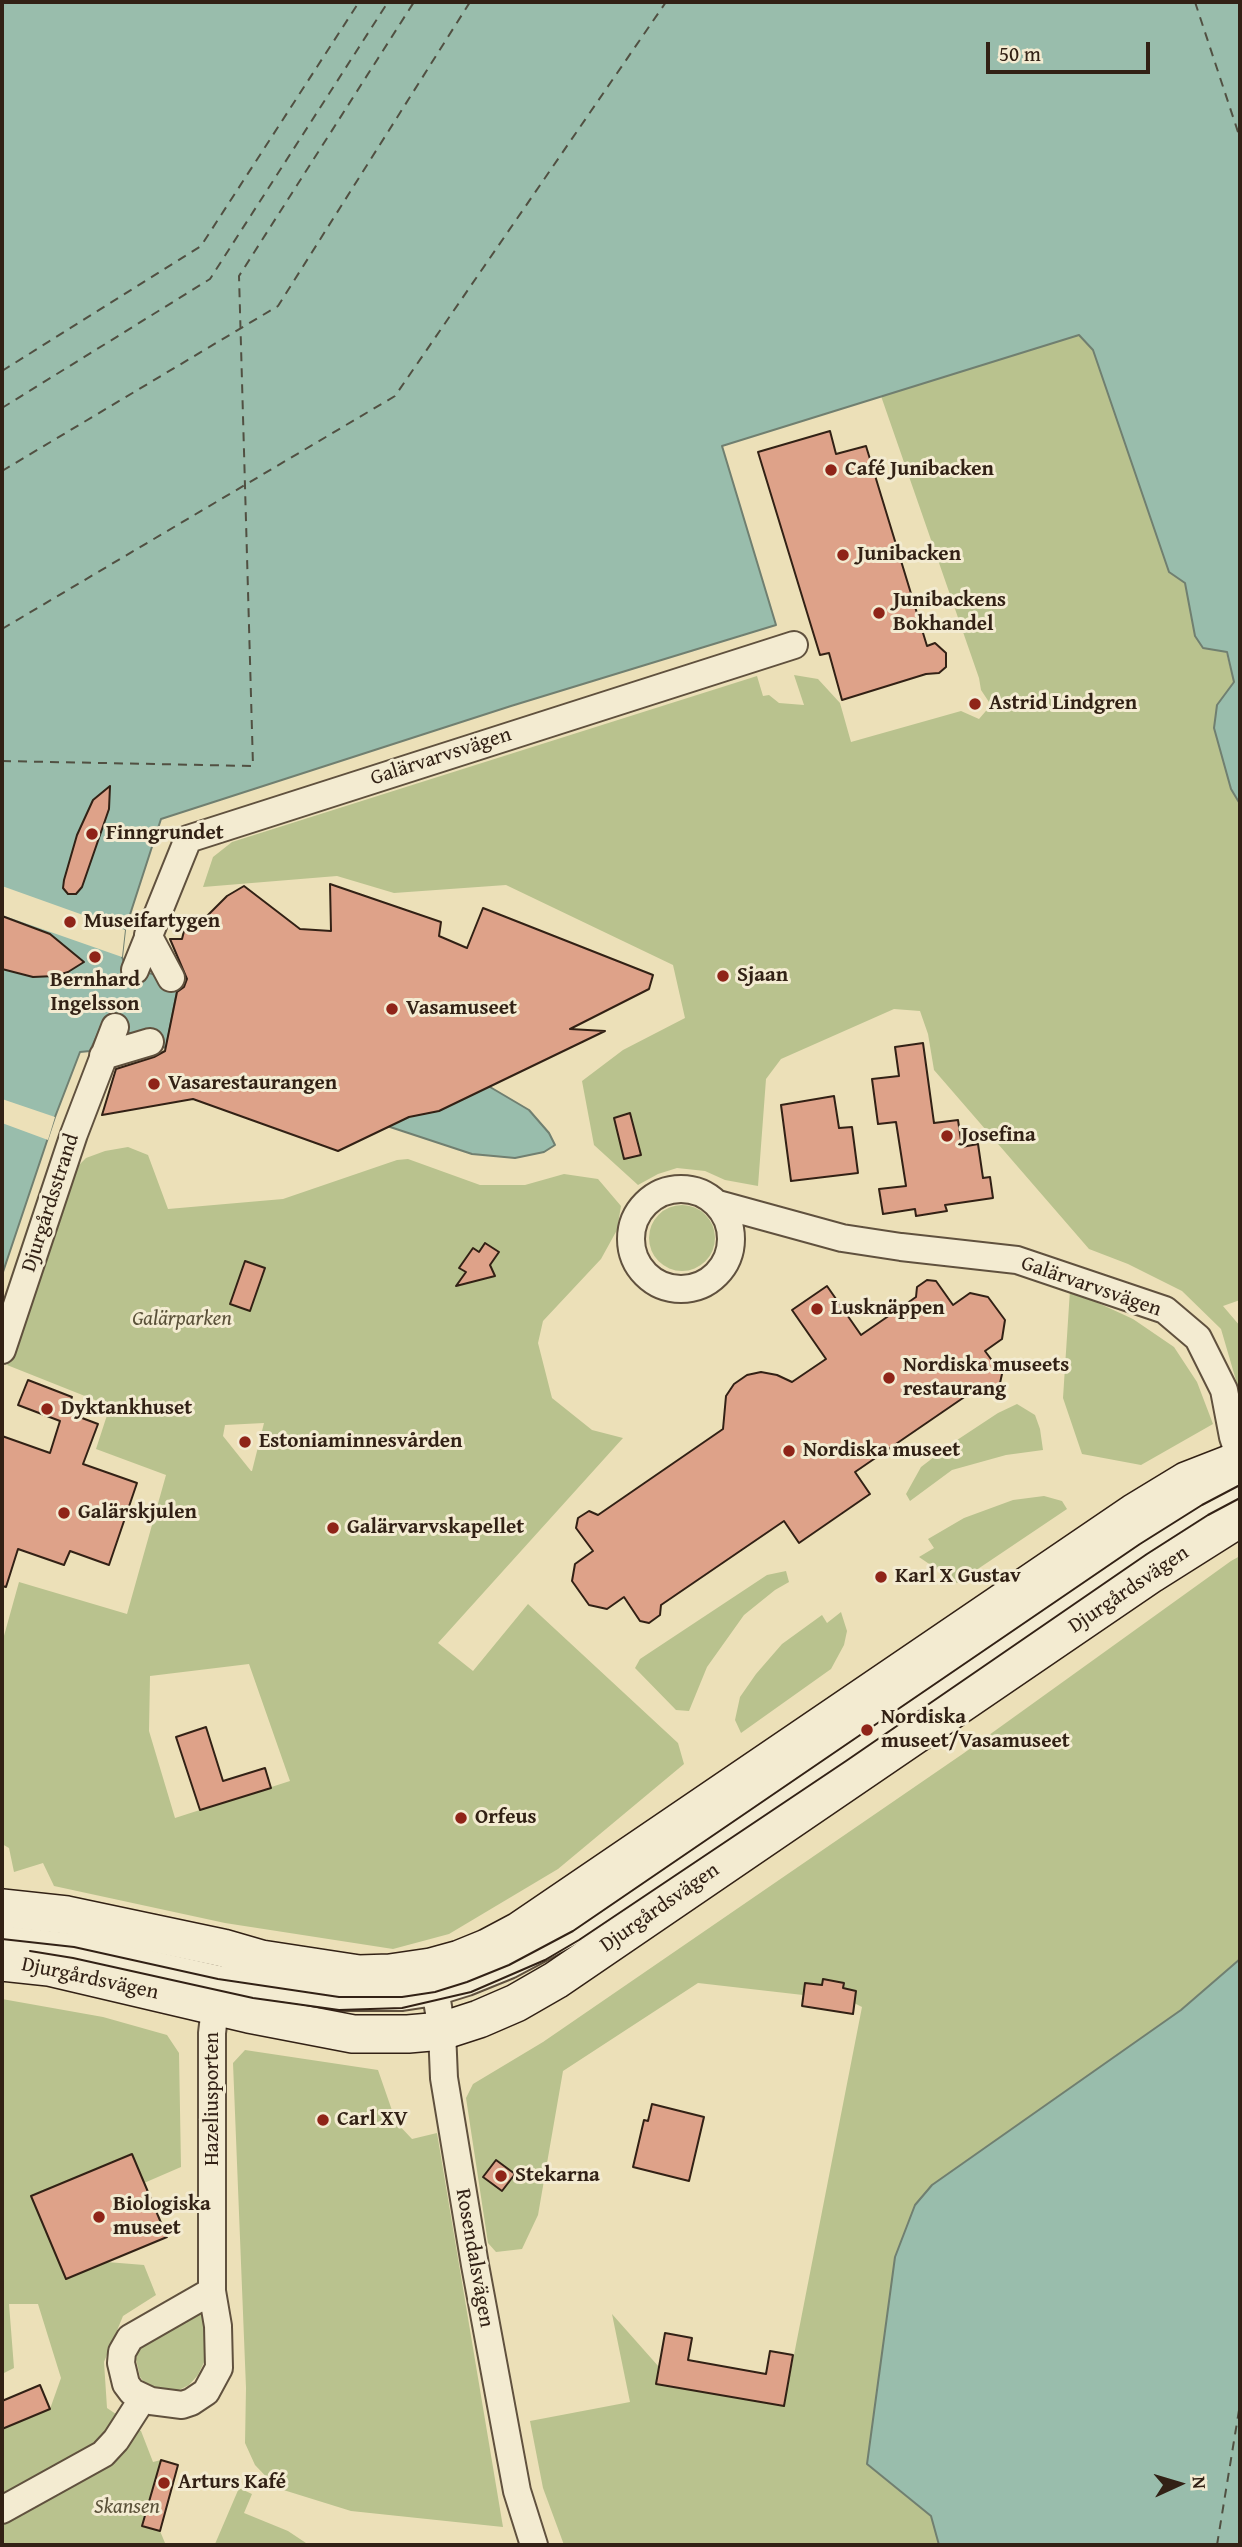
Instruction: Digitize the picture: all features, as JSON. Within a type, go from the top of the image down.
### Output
[{"type":"street","name":"Galärvarvsvägen","points":[[135,970],[188,839],[794,645]]},
{"type":"street","points":[[148,935],[171,978]]},
{"type":"street","name":"Djurgårdsstrand","points":[[2,1350],[74,1134],[115,1027]]},
{"type":"street","points":[[103,1056],[150,1042]]},
{"type":"street","name":"Galärvarvsvägen","points":[[731,1241],[727,1258],[718,1273],[705,1284],[689,1289],[672,1289],[656,1283],[642,1272],[634,1258],[630,1242],[631,1226],[638,1211],[649,1199],[663,1191],[694,1189],[718,1204],[842,1238],[1017,1260],[1165,1310],[1198,1338],[1224,1390],[1240,1459]]},
{"type":"street","points":[[718,1204],[726,1215],[731,1241]]},
{"type":"street","points":[[731,1241],[745,1229],[768,1219]]},
{"type":"street","name":"Djurgårdsvägen","points":[[2,1908],[67,1915],[218,1981],[353,2034],[399,2034],[487,1948],[519,1931],[1135,1513],[1186,1481],[1240,1459]]},
{"type":"street","name":"Djurgårdsvägen","points":[[436,1998],[509,1965],[573,1931],[1140,1544],[1240,1485]]},
{"type":"street","name":"Djurgårdsvägen","points":[[436,1998],[471,1992],[511,1976],[579,1940],[1147,1554],[1240,1498]]},
{"type":"street","name":"Djurgårdsvägen","points":[[2,1962],[218,1981],[300,1966],[359,1974],[390,1973],[479,2019],[516,2003],[556,1980],[1151,1574],[1240,1518]]},
{"type":"street","name":"Djurgårdsvägen","points":[[2,1939],[74,1947],[218,1981]]},
{"type":"street","name":"Djurgårdsvägen","points":[[2,1950],[73,1958],[218,1981]]},
{"type":"street","name":"Hazeliusporten","points":[[143,2398],[161,2404],[182,2405],[199,2398],[212,2383],[219,2368],[218,2326],[212,2291],[212,2033],[218,1981]]},
{"type":"street","name":"Rosendalsvägen","points":[[436,1998],[444,2078],[473,2251],[517,2491],[534,2545]]},
{"type":"street","points":[[2,2510],[103,2454],[116,2440],[143,2398],[132,2392],[125,2381],[121,2357],[126,2343],[135,2334],[212,2291]]},
{"type":"green space","points":[[1079,335],[1093,350],[1185,583],[1195,636],[1203,648],[1226,652],[1234,682],[1217,705],[1231,789],[1240,804],[1240,1300],[1223,1306],[1240,1326],[1240,1394],[1221,1329],[1182,1291],[1128,1264],[1089,1249],[934,1070],[928,1034],[920,1011],[894,1009],[781,1059],[766,1079],[758,1186],[725,1180],[705,1171],[677,1168],[638,1185],[594,1145],[582,1081],[623,1050],[685,1018],[673,965],[506,885],[394,893],[337,876],[203,887],[213,857],[232,842],[757,676],[763,696],[769,695],[779,703],[804,705],[794,675],[818,679],[840,703],[851,742],[961,711],[979,719],[991,705],[981,690],[881,396]]},
{"type":"green space","name":"Galärparken","points":[[128,1147],[148,1155],[168,1209],[283,1199],[397,1160],[408,1159],[480,1185],[525,1185],[564,1174],[598,1179],[621,1206],[617,1230],[601,1259],[543,1321],[538,1343],[552,1398],[592,1430],[623,1438],[438,1643],[473,1671],[528,1604],[678,1743],[684,1764],[558,1869],[449,1934],[393,1949],[225,1923],[54,1886],[43,1863],[14,1872],[9,1848],[2,1844],[2,1643],[19,1582],[127,1614],[166,1475],[96,1449],[110,1406],[7,1365],[73,1171],[86,1158]],"holes":[[[264,1423],[252,1471],[251,1471],[223,1436],[225,1425]],[[249,1664],[290,1781],[175,1818],[149,1731],[150,1676]]]},
{"type":"green space","points":[[682,1205],[695,1207],[710,1220],[715,1238],[713,1251],[700,1266],[682,1271],[669,1269],[654,1256],[649,1238],[651,1225],[664,1210]]},
{"type":"green space","points":[[1070,1290],[1133,1319],[1174,1347],[1197,1382],[1213,1424],[1141,1465],[1082,1454],[1063,1398]]},
{"type":"green space","points":[[1017,1404],[1035,1415],[1043,1450],[1006,1455],[952,1470],[910,1501],[906,1494],[921,1467],[998,1413]]},
{"type":"green space","points":[[1044,1496],[1062,1501],[1067,1509],[957,1583],[919,1557],[934,1548],[928,1539],[964,1518],[1013,1500]]},
{"type":"green space","points":[[1240,1556],[1240,1959],[1181,2010],[932,2185],[867,2464],[931,2516],[939,2545],[564,2545],[543,2488],[530,2421],[630,2402],[612,2314],[659,2367],[656,2384],[784,2406],[862,2007],[854,2003],[856,1991],[843,1988],[843,1983],[823,1979],[822,1985],[805,1983],[803,1995],[698,1983],[563,2071],[538,2215],[522,2249],[496,2252],[488,2243],[466,2098],[473,2084],[543,2042],[964,1753]]},
{"type":"green space","points":[[786,1571],[789,1582],[744,1615],[707,1667],[689,1711],[676,1710],[635,1668],[640,1659],[767,1575]]},
{"type":"green space","points":[[841,1612],[847,1631],[844,1645],[831,1669],[741,1733],[735,1720],[740,1697],[756,1674],[782,1644],[822,1615],[827,1623]]},
{"type":"green space","points":[[2,1999],[103,2017],[167,2035],[179,2053],[181,2167],[144,2183],[131,2154],[31,2197],[66,2279],[107,2262],[144,2265],[156,2295],[123,2316],[104,2362],[107,2408],[141,2431],[153,2462],[161,2460],[178,2465],[160,2531],[165,2543],[172,2545],[2,2545],[2,2429],[50,2409],[61,2378],[38,2304],[9,2304],[14,2368],[2,2374]]},
{"type":"green space","points":[[245,2050],[378,2070],[396,2122],[412,2139],[437,2133],[503,2527],[351,2511],[277,2488],[255,2465],[245,2443],[246,2388],[233,2063]]},
{"type":"green space","points":[[197,2313],[206,2316],[206,2358],[198,2375],[189,2385],[177,2391],[150,2389],[140,2377],[136,2359],[140,2344]]},
{"type":"green space","name":"Skansen","points":[[239,2488],[252,2494],[244,2513],[288,2531],[309,2545],[212,2545],[215,2544]]},
{"type":"shaded area","points":[[2,2],[1240,2],[1240,804],[1231,789],[1214,728],[1217,705],[1234,682],[1227,652],[1203,648],[1195,636],[1185,583],[1169,572],[1093,350],[1079,335],[722,446],[776,625],[511,706],[161,819],[125,930],[122,957],[126,967],[179,981],[166,1048],[103,1022],[90,1051],[80,1052],[55,1117],[2,1275]]},
{"type":"shaded area","points":[[409,1058],[490,1087],[529,1110],[549,1133],[555,1145],[544,1152],[515,1158],[472,1154],[384,1125]]},
{"type":"shaded area","points":[[1240,1959],[1240,2545],[939,2545],[931,2516],[867,2464],[895,2257],[915,2205],[932,2185],[1181,2010]]},
{"type":"pier","points":[[2,886],[125,930],[122,957],[2,915]]},
{"type":"pier","points":[[2,1099],[55,1117],[48,1140],[2,1123]]},
{"type":"building","points":[[830,431],[836,454],[866,446],[927,646],[935,643],[946,653],[946,667],[939,673],[926,674],[842,700],[829,653],[820,655],[758,452]]},
{"type":"building","points":[[110,786],[109,809],[82,887],[76,894],[68,894],[63,888],[64,880],[77,835],[93,800]]},
{"type":"building","name":"Vasamuseet","points":[[330,884],[441,922],[439,936],[467,948],[483,908],[653,975],[649,989],[570,1029],[605,1031],[439,1111],[409,1117],[338,1151],[193,1099],[102,1115],[116,1069],[165,1051],[177,992],[184,987],[187,979],[170,939],[182,939],[186,923],[206,917],[227,896],[244,886],[300,929],[331,931]]},
{"type":"building","points":[[2,916],[50,934],[84,962],[55,976],[33,977],[2,969]]},
{"type":"building","points":[[923,1043],[934,1123],[958,1120],[962,1147],[978,1144],[983,1178],[990,1177],[993,1198],[945,1205],[947,1211],[916,1216],[915,1209],[883,1214],[879,1189],[906,1186],[896,1122],[878,1124],[872,1079],[899,1076],[895,1047]]},
{"type":"building","points":[[834,1096],[839,1128],[852,1127],[858,1173],[791,1181],[781,1105]]},
{"type":"building","points":[[630,1113],[641,1155],[624,1159],[614,1118]]},
{"type":"building","points":[[485,1243],[499,1252],[490,1265],[495,1276],[456,1286],[466,1272],[459,1268],[473,1248],[479,1252]]},
{"type":"building","points":[[245,1261],[265,1268],[250,1311],[230,1304]]},
{"type":"building","name":"Nordiska museet","points":[[927,1280],[936,1281],[953,1305],[970,1293],[988,1297],[1005,1320],[1002,1339],[985,1351],[1002,1374],[1000,1383],[989,1390],[979,1387],[855,1472],[870,1494],[799,1543],[784,1521],[661,1605],[660,1615],[649,1623],[640,1621],[624,1597],[607,1609],[589,1605],[572,1581],[575,1564],[593,1551],[576,1528],[578,1518],[589,1511],[598,1515],[723,1429],[726,1396],[734,1384],[747,1375],[761,1372],[792,1382],[826,1359],[792,1310],[827,1286],[861,1335],[916,1297],[917,1287]]},
{"type":"building","name":"Galärskjulen","points":[[28,1380],[72,1397],[66,1412],[98,1424],[83,1464],[137,1483],[109,1565],[70,1551],[64,1565],[18,1549],[6,1587],[2,1586],[2,1436],[50,1453],[60,1421],[18,1405]]},
{"type":"building","points":[[206,1727],[223,1781],[265,1768],[271,1788],[200,1810],[176,1737]]},
{"type":"building","points":[[823,1979],[844,1983],[843,1988],[856,1991],[853,2014],[802,2006],[805,1983],[822,1985]]},
{"type":"building","points":[[652,2104],[704,2117],[689,2181],[633,2167],[644,2120],[648,2121]]},
{"type":"building","name":"Biologiska museet","points":[[132,2154],[167,2237],[66,2279],[31,2196]]},
{"type":"building","points":[[496,2160],[515,2174],[502,2191],[483,2177]]},
{"type":"building","points":[[665,2333],[692,2338],[688,2360],[766,2374],[770,2351],[793,2355],[784,2406],[656,2384]]},
{"type":"building","points":[[40,2385],[50,2409],[2,2429],[2,2401]]},
{"type":"building","points":[[161,2460],[178,2465],[160,2531],[142,2526]]},
{"type":"ferry route","points":[[2,371],[201,246],[359,2]]},
{"type":"ferry route","points":[[2,408],[210,279],[388,2]]},
{"type":"ferry route","points":[[2,761],[253,766],[239,276],[414,2]]},
{"type":"ferry route","points":[[2,471],[278,306],[470,2]]},
{"type":"ferry route","points":[[2,629],[395,396],[666,2]]},
{"type":"ferry route","points":[[1195,2],[1240,138]]},
{"type":"ferry route","points":[[1217,2545],[1240,2404]]},
{"type":"tram line","points":[[2,1939],[74,1947],[218,1979],[339,1997],[402,1997],[435,1992],[467,1982],[509,1965],[573,1931],[1140,1544],[1240,1485]]},
{"type":"tram line","points":[[30,1951],[253,1998],[339,2010],[402,2008],[471,1992],[545,1960],[579,1940],[1147,1554],[1240,1498]]},
{"type":"place","name":"Café Junibacken","points":[[831,470]]},
{"type":"place","name":"Junibacken","points":[[843,555]]},
{"type":"place","name":"Junibackens Bokhandel","points":[[879,613]]},
{"type":"place","name":"Astrid Lindgren","points":[[975,704]]},
{"type":"place","name":"Finngrundet","points":[[92,834]]},
{"type":"place","name":"Museifartygen","points":[[70,922]]},
{"type":"place","name":"Bernhard Ingelsson","points":[[95,957]]},
{"type":"place","name":"Sjaan","points":[[723,976]]},
{"type":"place","name":"Vasamuseet","points":[[392,1009]]},
{"type":"place","name":"Vasarestaurangen","points":[[154,1084]]},
{"type":"place","name":"Josefina","points":[[947,1136]]},
{"type":"place","name":"Lusknäppen","points":[[817,1309]]},
{"type":"place","name":"Nordiska museets restaurang","points":[[889,1378]]},
{"type":"place","name":"Dyktankhuset","points":[[47,1409]]},
{"type":"place","name":"Estoniaminnesvården","points":[[245,1442]]},
{"type":"place","name":"Nordiska museet","points":[[789,1451]]},
{"type":"place","name":"Galärskjulen","points":[[64,1513]]},
{"type":"place","name":"Galärvarvskapellet","points":[[333,1528]]},
{"type":"place","name":"Karl X Gustav","points":[[881,1577]]},
{"type":"place","name":"Nordiska museet/Vasamuseet","points":[[867,1730]]},
{"type":"place","name":"Orfeus","points":[[461,1818]]},
{"type":"place","name":"Carl XV","points":[[323,2120]]},
{"type":"place","name":"Stekarna","points":[[501,2176]]},
{"type":"place","name":"Biologiska museet","points":[[99,2217]]},
{"type":"place","name":"Arturs Kafé","points":[[164,2483]]}]
